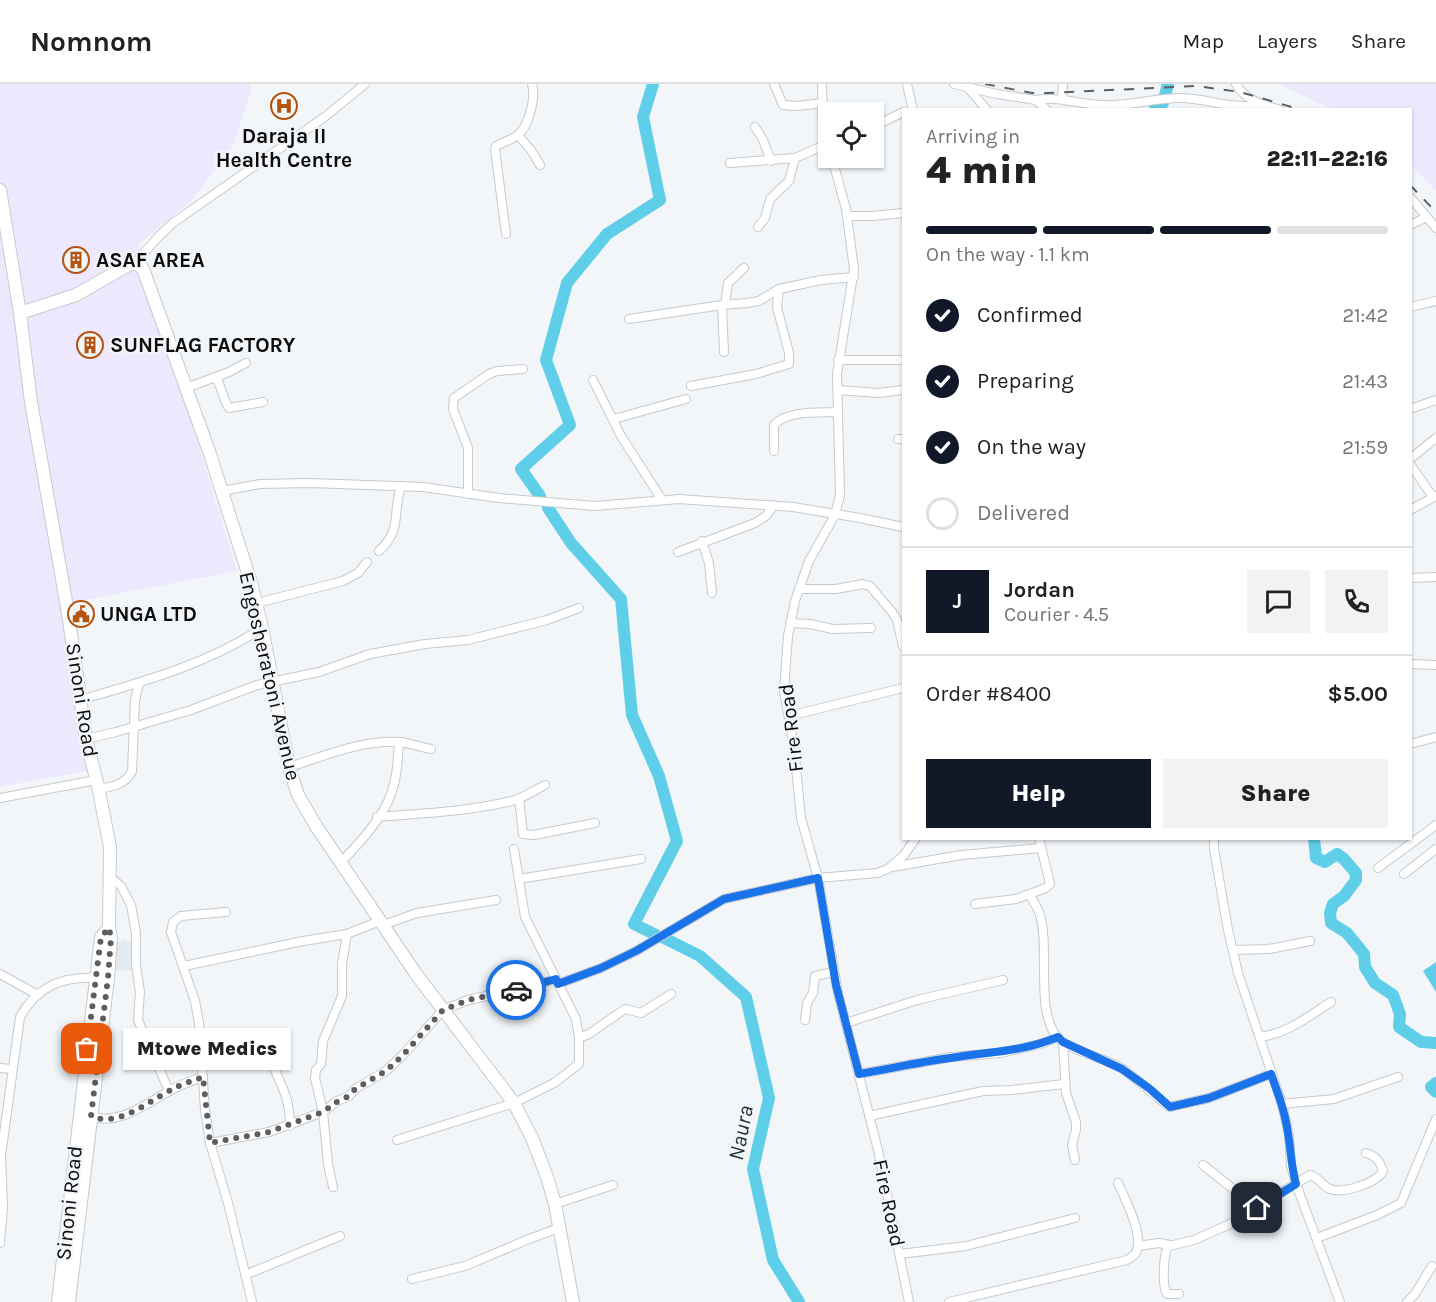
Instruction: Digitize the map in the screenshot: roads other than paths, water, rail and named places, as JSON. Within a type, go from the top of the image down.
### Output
[{"type":"street","points":[[20,313],[76,295],[135,263],[173,223],[326,116],[365,84]]},
{"type":"street","points":[[506,234],[495,149],[496,146],[518,135],[526,122],[534,100],[532,84]]},
{"type":"street","points":[[774,84],[783,105],[818,104]]},
{"type":"street","points":[[822,84],[823,102]]},
{"type":"street","points":[[907,84],[912,108]]},
{"type":"street","points":[[954,84],[1036,100],[1062,99],[1102,105],[1181,98],[1244,106],[1263,104]]},
{"type":"street","points":[[1062,99],[1063,84]]},
{"type":"street","points":[[1236,84],[1245,96],[1274,108]]},
{"type":"street","points":[[969,88],[985,108]]},
{"type":"street","points":[[1036,100],[1045,108]]},
{"type":"street","points":[[884,122],[902,112]]},
{"type":"street","points":[[755,127],[771,161]]},
{"type":"street","points":[[518,135],[540,165]]},
{"type":"street","points":[[730,163],[795,158],[818,149]]},
{"type":"street","points":[[758,227],[765,218],[770,199],[789,181],[795,158]]},
{"type":"street","name":"Fire Road","points":[[835,168],[848,216],[854,261],[854,277],[838,360],[839,504],[815,548],[799,589],[790,623],[784,680],[801,818],[818,878],[834,972],[869,1116],[909,1302]]},
{"type":"street","name":"Sinoni Road","points":[[0,190],[4,232],[20,313],[31,402],[68,613],[86,739],[110,848],[109,928],[111,938],[108,978],[69,1302]]},
{"type":"street","points":[[1412,199],[1436,228]]},
{"type":"street","points":[[848,216],[902,213]]},
{"type":"street","points":[[1412,224],[1427,218]]},
{"type":"street","name":"Engosheratoni Avenue","points":[[135,263],[143,269],[186,388],[222,491],[257,603],[289,767],[303,805],[381,923],[443,1010],[514,1103],[537,1150],[555,1204],[573,1302]]},
{"type":"street","points":[[724,352],[723,305],[728,283],[744,268]]},
{"type":"street","points":[[629,319],[759,301],[779,289],[821,280],[854,277]]},
{"type":"street","points":[[691,386],[756,374],[789,364],[789,353],[777,307],[779,289]]},
{"type":"street","points":[[1412,307],[1436,301]]},
{"type":"street","points":[[838,360],[902,360]]},
{"type":"street","points":[[186,388],[246,363]]},
{"type":"street","points":[[468,494],[468,448],[453,409],[454,398],[489,374],[497,371],[523,369]]},
{"type":"street","points":[[216,377],[224,392],[227,407],[263,402]]},
{"type":"street","points":[[593,380],[630,450],[662,500]]},
{"type":"street","points":[[838,390],[878,393],[902,390]]},
{"type":"street","points":[[614,419],[686,399]]},
{"type":"street","points":[[1412,408],[1436,400]]},
{"type":"street","points":[[774,451],[774,425],[779,420],[800,415],[838,412]]},
{"type":"street","points":[[1412,457],[1436,438]]},
{"type":"street","points":[[1412,467],[1435,497],[1412,509]]},
{"type":"street","points":[[222,491],[282,483],[401,486],[440,489],[510,500],[595,506],[662,500],[774,505],[902,527]]},
{"type":"street","points":[[379,551],[394,534],[401,486]]},
{"type":"street","points":[[678,552],[702,541],[755,523],[766,516],[774,505]]},
{"type":"street","points":[[702,541],[709,563],[712,593]]},
{"type":"street","points":[[257,603],[343,581],[358,573],[367,562]]},
{"type":"street","points":[[1412,578],[1436,577]]},
{"type":"street","points":[[799,589],[836,589],[863,584],[870,586],[897,620],[902,642]]},
{"type":"street","points":[[86,739],[135,727],[206,705],[246,688],[319,672],[380,652],[474,639],[547,620],[579,608]]},
{"type":"street","points":[[790,623],[833,629],[871,628]]},
{"type":"street","points":[[80,700],[139,683],[222,651],[262,628]]},
{"type":"street","points":[[1412,664],[1436,665]]},
{"type":"street","points":[[0,798],[97,784],[114,786],[128,779],[132,771],[135,700],[139,683]]},
{"type":"street","points":[[789,716],[902,687]]},
{"type":"street","points":[[1412,743],[1436,737]]},
{"type":"street","points":[[341,862],[362,840],[392,793],[399,742]]},
{"type":"street","points":[[289,767],[361,745],[399,742],[431,750]]},
{"type":"street","points":[[378,817],[454,812],[511,801],[546,785]]},
{"type":"street","points":[[519,798],[523,834],[534,835],[595,823]]},
{"type":"street","points":[[1378,868],[1436,825]]},
{"type":"street","points":[[891,867],[904,855],[914,840]]},
{"type":"street","points":[[1214,840],[1238,973],[1282,1104],[1289,1135],[1291,1166],[1296,1184],[1340,1302]]},
{"type":"street","points":[[210,1143],[269,1132],[323,1112],[349,1096],[355,1089],[386,1071],[443,1010],[468,1000],[557,981],[601,968],[636,951],[724,899],[818,878],[877,873],[891,867],[1040,843],[1050,884],[1046,888],[1016,899],[975,904]]},
{"type":"street","points":[[397,1140],[514,1103],[554,1083],[579,1065],[576,1019],[525,916],[521,903],[514,849]]},
{"type":"street","points":[[1404,874],[1436,849]]},
{"type":"street","points":[[519,879],[641,859]]},
{"type":"street","points":[[111,878],[121,886],[131,905],[136,933],[136,964],[140,992],[138,1020],[169,1091]]},
{"type":"street","points":[[1030,895],[1040,916],[1049,1019],[1060,1040],[1064,1084],[1076,1122],[1072,1145],[1075,1160]]},
{"type":"street","points":[[184,966],[347,934],[417,913],[496,900]]},
{"type":"street","points":[[226,912],[181,916],[173,922],[171,927],[172,939],[184,966],[197,1010],[210,1143],[228,1203],[252,1302]]},
{"type":"street","name":"Sinoni Road","points":[[58,1302],[101,937],[109,928]]},
{"type":"street","points":[[333,1187],[328,1164],[323,1112],[315,1078],[316,1070],[321,1064],[323,1041],[342,996],[342,964],[347,934]]},
{"type":"street","points":[[1233,950],[1269,949],[1310,940]]},
{"type":"street","points":[[805,1020],[807,1003],[813,993],[815,976],[834,972]]},
{"type":"street","points":[[0,974],[38,995]]},
{"type":"street","points":[[0,1242],[3,1207],[1,1156],[20,1017],[25,1008],[38,995],[63,980],[96,978]]},
{"type":"street","points":[[846,1023],[917,1000],[1003,980]]},
{"type":"street","points":[[579,1038],[589,1035],[625,1009],[641,1013],[671,994]]},
{"type":"street","points":[[1260,1037],[1275,1035],[1289,1029],[1331,1002]]},
{"type":"street","points":[[859,1074],[951,1057],[1001,1053],[1060,1040],[1122,1069],[1170,1107],[1209,1098],[1271,1074]]},
{"type":"street","points":[[268,1053],[287,1096],[290,1107],[290,1126]]},
{"type":"street","points":[[0,1068],[12,1069]]},
{"type":"street","points":[[91,1116],[97,1119],[116,1118],[169,1091],[203,1077]]},
{"type":"street","points":[[1282,1104],[1334,1099],[1398,1077]]},
{"type":"street","points":[[869,1116],[982,1091],[1064,1084]]},
{"type":"street","points":[[1317,1238],[1377,1215],[1401,1203],[1436,1119]]},
{"type":"street","points":[[1138,1246],[1159,1243],[1170,1245],[1209,1234],[1310,1175],[1317,1177],[1326,1187],[1333,1190],[1353,1188],[1368,1182],[1378,1177],[1383,1171],[1378,1159],[1366,1153]]},
{"type":"street","points":[[1203,1165],[1257,1208]]},
{"type":"street","points":[[949,1302],[1127,1260],[1135,1254],[1138,1246],[1138,1233],[1118,1183]]},
{"type":"street","points":[[555,1204],[613,1185]]},
{"type":"street","points":[[900,1254],[966,1246],[1075,1218]]},
{"type":"street","points":[[412,1279],[465,1266],[522,1241],[559,1228]]},
{"type":"street","points":[[245,1275],[340,1236]]},
{"type":"street","points":[[1170,1245],[1165,1252],[1163,1288],[1167,1294],[1179,1294]]},
{"type":"street","points":[[1407,1302],[1415,1294],[1432,1266]]},
{"type":"water","points":[[1436,962],[1436,992],[1423,971]]},
{"type":"waterway","points":[[540,496],[521,469],[570,425],[546,360],[567,283],[607,234],[660,200],[643,117],[653,84]]},
{"type":"waterway","points":[[1157,108],[1163,103],[1168,84]]},
{"type":"waterway","points":[[548,508],[571,543],[621,599],[632,715],[659,776],[677,841],[634,924],[656,935]]},
{"type":"waterway","points":[[1314,840],[1316,858],[1325,862],[1337,854],[1356,873],[1356,880],[1344,896],[1333,904],[1330,913],[1331,923],[1347,933],[1364,954],[1365,967],[1375,983],[1393,995],[1400,1014],[1399,1027],[1421,1042],[1436,1043]]},
{"type":"waterway","name":"Naura","points":[[662,937],[700,956],[746,997],[769,1098],[753,1169],[773,1260],[799,1302]]},
{"type":"waterway","points":[[1436,1083],[1431,1087],[1436,1092]]},
{"type":"railway","points":[[985,84],[1032,93],[1196,86],[1240,92],[1295,108]]},
{"type":"railway","points":[[1412,187],[1436,212]]},
{"type":"place","name":"Daraja II Health Centre","points":[[284,106]]},
{"type":"place","name":"ASAF AREA","points":[[76,260]]},
{"type":"place","name":"SUNFLAG FACTORY","points":[[90,345]]},
{"type":"place","name":"UNGA LTD","points":[[81,614]]},
{"type":"place","name":"Mtowe Medics","points":[[87,1049]]}]
